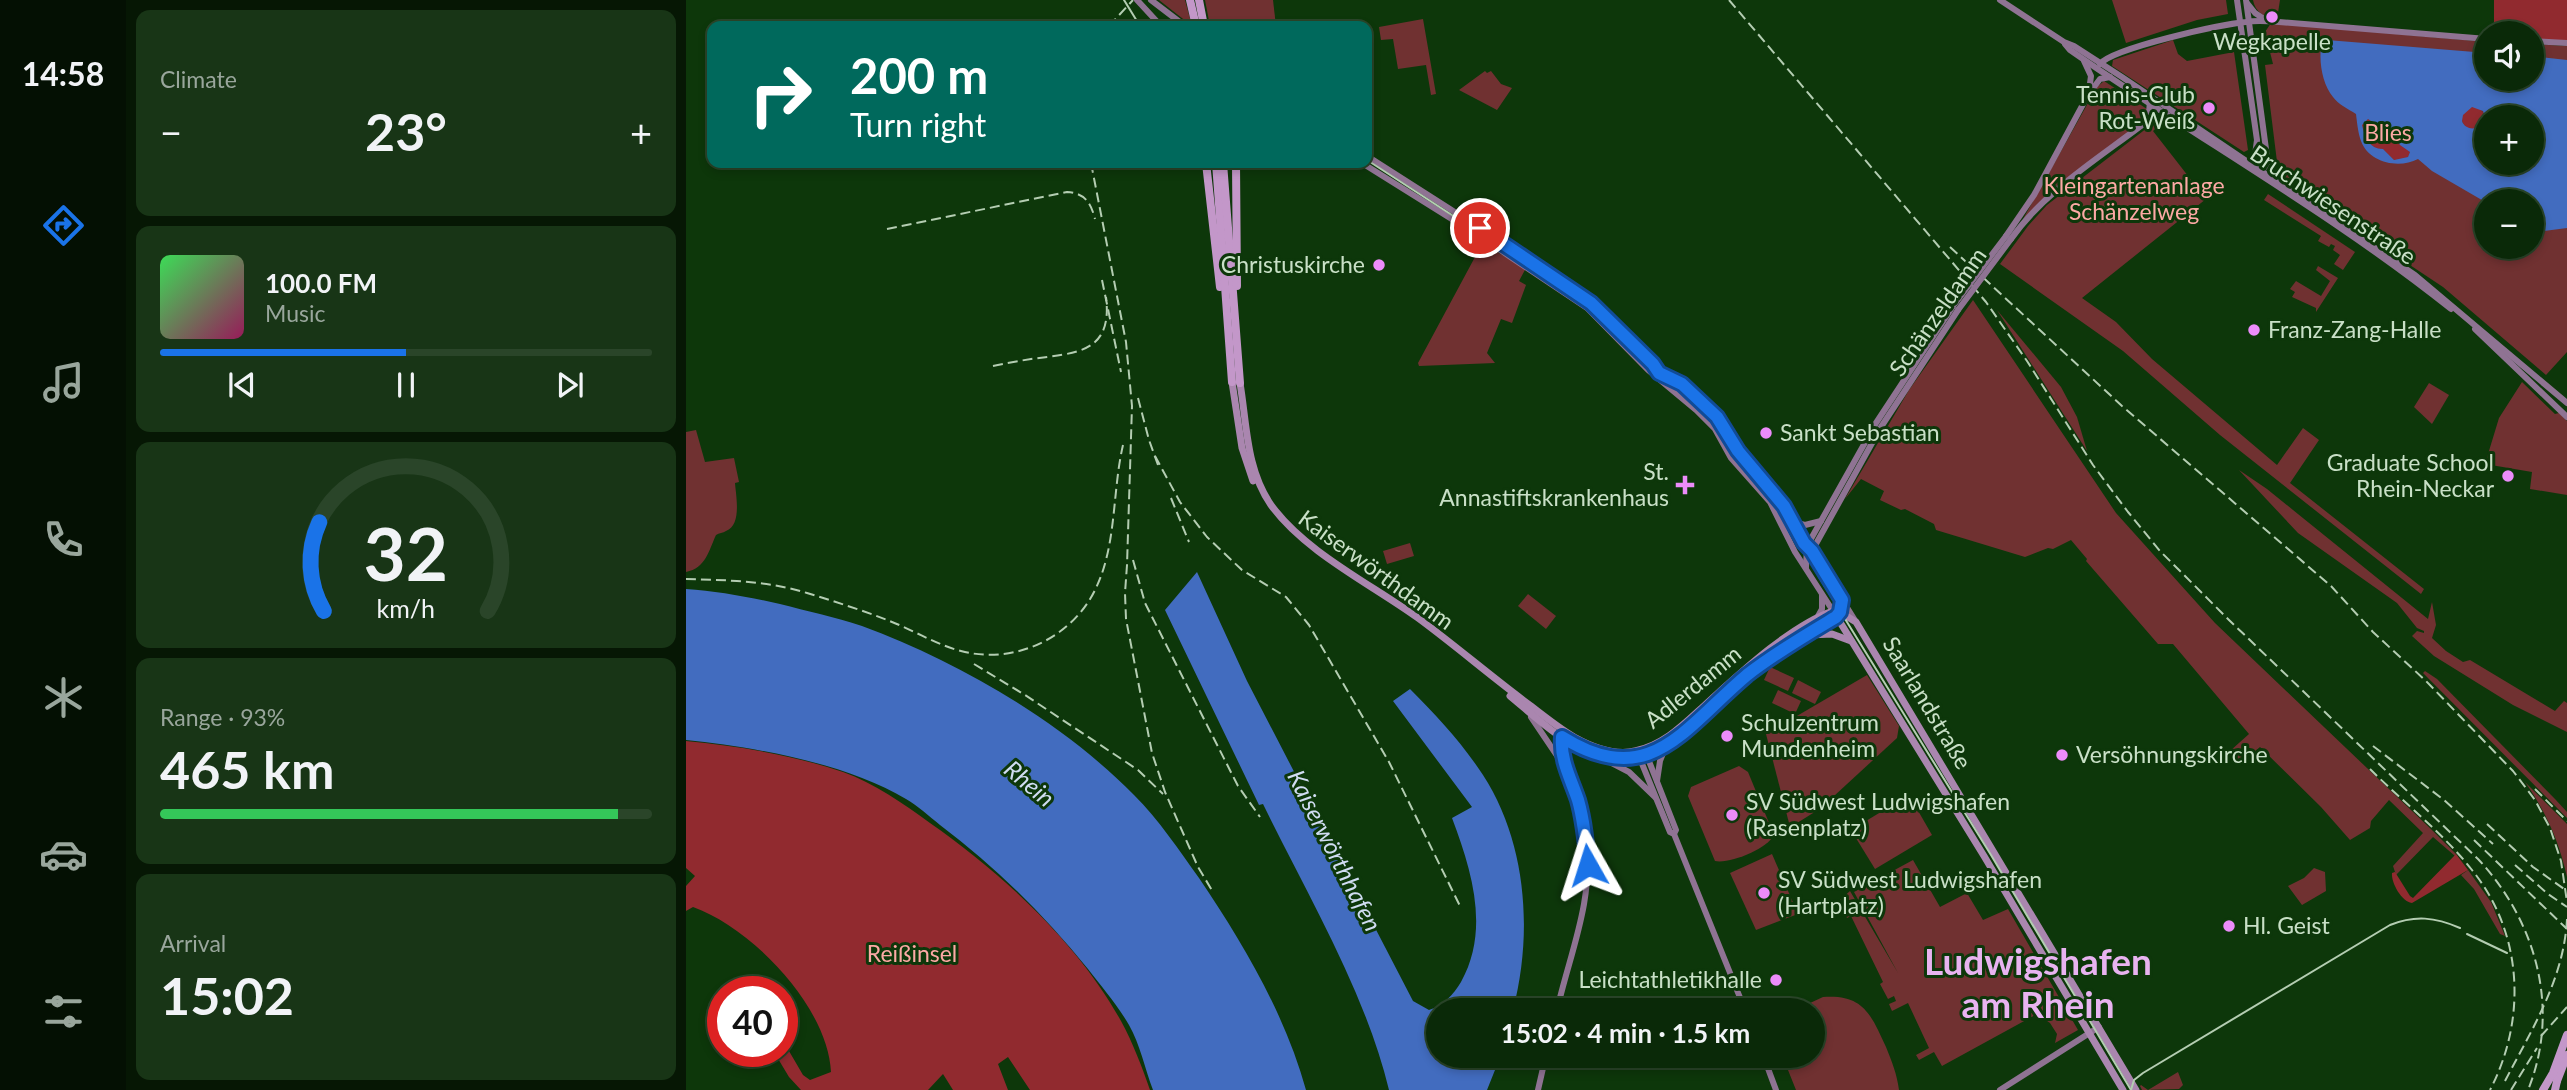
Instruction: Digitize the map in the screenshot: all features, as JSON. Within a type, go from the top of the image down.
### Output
[{"type":"highway","points":[[1191,0],[1195,21]]},
{"type":"highway","points":[[1199,0],[1203,21]]},
{"type":"highway","points":[[1207,168],[1217,270],[1226,306]]},
{"type":"highway","points":[[1216,168],[1226,306]]},
{"type":"highway","points":[[1223,168],[1236,325]]},
{"type":"highway","points":[[1236,168],[1236,325]]},
{"type":"highway","name":"Kaiserwörthdamm","points":[[1226,306],[1236,382]]},
{"type":"highway","name":"Kaiserwörthdamm","points":[[1236,325],[1236,382]]},
{"type":"highway","points":[[2555,1081],[2567,1035]]},
{"type":"highway","points":[[2543,1090],[2555,1081],[2567,1055]]},
{"type":"main road","name":"Kaiserwörthdamm","points":[[1236,382],[1236,418],[1247,466],[1263,499],[1279,522],[1303,545],[1417,623],[1561,734]]},
{"type":"main road","name":"Kaiserwörthdamm","points":[[1236,382],[1251,462],[1262,491],[1282,519],[1306,541],[1419,619],[1561,734]]},
{"type":"main road","name":"Adlerdamm","points":[[1642,753],[1672,734],[1772,648],[1816,620],[1836,613]]},
{"type":"main road","name":"Adlerdamm","points":[[1561,734],[1616,752],[1642,753],[1666,746],[1761,664],[1836,613]]},
{"type":"main road","points":[[1836,613],[1856,622]]},
{"type":"main road","name":"Saarlandstraße","points":[[1836,613],[2123,1090]]},
{"type":"main road","name":"Saarlandstraße","points":[[1856,622],[2136,1090]]},
{"type":"main road","points":[[1806,635],[1832,634],[1852,642]]},
{"type":"main road","points":[[1561,734],[1598,755],[1618,759],[1642,753]]},
{"type":"street","points":[[1137,0],[1156,21]]},
{"type":"street","points":[[1152,0],[1179,21]]},
{"type":"street","name":"Bruchwiesenstraße","points":[[2000,0],[2125,81],[2172,120],[2273,179],[2415,275],[2567,402]]},
{"type":"street","points":[[2237,0],[2257,139],[2251,166]]},
{"type":"street","points":[[2246,1],[2255,13],[2268,21]]},
{"type":"street","points":[[2246,1],[2268,164],[2273,179]]},
{"type":"street","points":[[2100,64],[2103,60],[2151,43],[2249,21],[2474,39]]},
{"type":"street","points":[[2251,41],[2256,28],[2268,21]]},
{"type":"street","name":"Bruchwiesenstraße","points":[[2064,42],[2084,60],[2251,166],[2424,287],[2483,337],[2567,417]]},
{"type":"street","points":[[2544,42],[2567,43]]},
{"type":"street","points":[[2084,60],[2091,81],[2088,95]]},
{"type":"street","points":[[2108,76],[2125,81]]},
{"type":"street","name":"Schänzeldamm","points":[[1806,566],[1808,549],[1821,521],[1876,423],[1955,308],[2008,237],[2088,95],[2097,82],[2108,76]]},
{"type":"street","points":[[2142,125],[2149,113],[2150,101]]},
{"type":"street","name":"Schänzeldamm","points":[[2008,237],[2052,194],[2142,125],[2155,120],[2172,120]]},
{"type":"street","points":[[2251,166],[2266,145]]},
{"type":"street","name":"Saarlandstraße","points":[[1372,159],[1591,303],[1659,373],[1682,384],[1717,417],[1738,451],[1777,495],[1808,549],[1856,622]]},
{"type":"street","name":"Saarlandstraße","points":[[1370,168],[1587,308],[1648,370],[1684,398],[1715,429],[1731,458],[1770,502],[1821,593],[1836,613]]},
{"type":"street","name":"Schänzeldamm","points":[[1808,549],[1955,308]]},
{"type":"street","points":[[1792,521],[1805,525],[1821,521]]},
{"type":"street","points":[[1793,544],[1808,549]]},
{"type":"street","points":[[1816,620],[1822,609],[1821,593]]},
{"type":"street","points":[[1836,613],[1842,600]]},
{"type":"street","points":[[1526,709],[1558,755],[1577,799],[1583,821],[1588,865],[1583,920],[1560,998]]},
{"type":"street","points":[[1558,755],[1556,739],[1561,734]]},
{"type":"street","points":[[1561,734],[1566,771]]},
{"type":"street","points":[[1657,783],[1666,746]]},
{"type":"street","points":[[1642,753],[1676,830],[1674,834]]},
{"type":"street","points":[[1642,753],[1670,832],[1674,834],[1740,998]]},
{"type":"street","points":[[1598,755],[1629,772],[1658,801]]},
{"type":"street","points":[[2000,1090],[2099,1027]]},
{"type":"street","points":[[1538,1090],[1543,1068]]},
{"type":"street","points":[[1768,1068],[1776,1090]]},
{"type":"green space","points":[[1159,0],[1185,0],[1191,21],[1186,21]]},
{"type":"green space","points":[[1205,0],[1273,0],[1275,21],[1209,21]]},
{"type":"green space","points":[[2112,0],[2226,0],[2228,14],[2197,20],[2126,43]]},
{"type":"green space","points":[[2253,0],[2280,0],[2277,19],[2261,14]]},
{"type":"green space","points":[[2494,0],[2567,0],[2567,41],[2544,40],[2544,21],[2494,21]]},
{"type":"green space","points":[[1423,19],[1436,94],[1431,95],[1426,65],[1398,69],[1393,39],[1381,40],[1379,27]]},
{"type":"green space","name":"Blies","points":[[2271,23],[2474,41],[2474,91],[2544,91],[2544,45],[2567,46],[2567,352],[2546,375],[2443,287],[2279,178],[2265,65],[2273,64],[2265,32]]},
{"type":"green space","name":"Tennis-Club Rot-Weiß","points":[[2173,40],[2178,54],[2187,61],[2234,52],[2248,150],[2244,152],[2112,66],[2113,60]]},
{"type":"green space","points":[[1485,71],[1491,71],[1501,84],[1512,88],[1497,110],[1459,90]]},
{"type":"green space","points":[[2104,81],[2147,109],[2142,122],[2053,189],[2023,219],[2097,87]]},
{"type":"green space","points":[[2473,107],[2473,129],[2463,122],[2462,118],[2469,108]]},
{"type":"green space","name":"Kleingartenanlage Schänzelweg","points":[[2160,118],[2164,121],[2153,131],[2206,199],[2082,298],[2116,322],[2152,359],[2277,465],[2303,428],[2319,440],[2290,483],[2424,589],[2421,594],[2220,435],[2123,351],[2000,264],[2047,205]]},
{"type":"green space","points":[[2368,119],[2395,137],[2410,152],[2408,157],[2394,160],[2383,149],[2371,145],[2362,125]]},
{"type":"green space","points":[[2268,194],[2355,252],[2343,270],[2334,264],[2340,255],[2333,250],[2335,246],[2331,244],[2329,247],[2318,241],[2321,236],[2264,200]]},
{"type":"green space","points":[[1482,244],[1526,268],[1519,281],[1526,285],[1512,323],[1501,319],[1487,353],[1495,363],[1419,366],[1418,363]]},
{"type":"green space","points":[[2318,266],[2338,278],[2316,312],[2316,308],[2292,297],[2295,292],[2290,289],[2296,281],[2321,296],[2330,281],[2316,270]]},
{"type":"green space","points":[[1973,300],[2116,513],[2215,623],[2433,831],[2455,856],[2433,837],[2396,875],[2393,866],[2423,833],[2389,800],[2371,821],[2370,828],[2350,840],[2321,807],[2260,747],[2241,764],[2230,751],[2249,734],[2173,644],[2158,644],[2071,540],[2053,549],[2048,548],[2025,557],[1936,530],[1934,524],[1880,500],[1884,491],[1861,479],[1845,499],[1909,390]]},
{"type":"green space","points":[[1997,310],[2061,387],[2077,417],[2087,451]]},
{"type":"green space","points":[[2522,382],[2555,414],[2559,413],[2567,421],[2567,495],[2530,489],[2532,472],[2485,464],[2499,418]]},
{"type":"green space","points":[[2429,383],[2449,395],[2432,424],[2414,407]]},
{"type":"green space","points":[[696,430],[705,462],[734,458],[739,482],[735,483],[737,510],[734,523],[725,532],[716,535],[709,552],[698,567],[686,572],[686,432]]},
{"type":"green space","points":[[2239,470],[2267,489],[2428,619],[2432,602],[2436,625],[2432,638],[2446,651],[2463,662],[2470,660],[2555,711],[2564,701],[2567,703],[2567,732],[2513,705],[2434,656],[2412,636],[2417,631],[2424,631],[2417,628],[2397,603],[2298,533]]},
{"type":"green space","points":[[1410,543],[1414,556],[1387,564],[1383,551]]},
{"type":"green space","points":[[1528,594],[1556,616],[1546,629],[1518,606]]},
{"type":"green space","points":[[1770,667],[1794,678],[1788,691],[1764,680]]},
{"type":"green space","points":[[2425,671],[2437,679],[2555,799],[2567,812],[2567,818],[2423,673]]},
{"type":"green space","points":[[1867,675],[1899,726],[1897,738],[1821,808],[1794,825],[1789,823],[1766,734]]},
{"type":"green space","points":[[1798,680],[1821,692],[1815,704],[1792,693]]},
{"type":"green space","points":[[1778,690],[1801,701],[1795,714],[1772,703]]},
{"type":"green space","name":"Reißinsel","points":[[686,741],[765,752],[805,761],[866,782],[910,809],[984,864],[1011,887],[1061,938],[1104,992],[1121,1021],[1150,1090],[1030,1090],[1008,1057],[998,1064],[1008,1090],[953,1090],[943,1074],[928,1090],[801,1090],[783,1067],[798,1066],[810,1080],[831,1072],[827,1047],[798,992],[798,976],[785,976],[762,951],[716,917],[693,907],[686,911],[686,886],[695,876],[686,868]]},
{"type":"green space","name":"SV Südwest Ludwigshafen (Rasenplatz)","points":[[1739,766],[1748,772],[1774,835],[1764,845],[1748,854],[1730,860],[1715,861],[1688,796],[1691,787]]},
{"type":"green space","points":[[2525,782],[2567,824],[2567,877],[2551,827]]},
{"type":"green space","points":[[1909,795],[1932,835],[1875,869],[1851,830]]},
{"type":"green space","name":"SV Südwest Ludwigshafen (Hartplatz)","points":[[1772,854],[1798,914],[1756,930],[1730,873]]},
{"type":"green space","points":[[2456,854],[2468,870],[2412,903],[2405,899],[2393,882],[2392,873],[2395,872],[2413,898]]},
{"type":"green space","points":[[1913,860],[1940,907],[1967,893],[1983,920],[2008,909],[2078,1030],[2055,1043],[2057,1034],[2050,1023],[2037,1014],[1942,1066],[1934,1052],[1919,1060],[1916,1055],[1929,1048],[1908,1003],[1892,1011],[1889,1004],[1896,1001],[1894,996],[1888,999],[1880,984],[1883,982],[1851,916],[1847,918],[1839,901],[1850,891],[1898,973],[1854,892]]},
{"type":"green space","points":[[2314,868],[2325,872],[2326,891],[2302,905],[2288,886],[2304,878]]},
{"type":"green space","points":[[2468,870],[2491,902],[2505,936],[2500,934],[2474,889],[2461,875]]},
{"type":"green space","points":[[1837,997],[1848,999],[1857,1003],[1870,1016],[1886,1047],[1899,1090],[1796,1090],[1787,1068],[1825,1068],[1825,998],[1821,998]]},
{"type":"green space","points":[[2178,1072],[2183,1085],[2179,1089],[2148,1090]]},
{"type":"water","points":[[2327,40],[2474,52],[2474,91],[2544,91],[2544,57],[2567,60],[2567,228],[2544,231],[2544,189],[2474,189],[2474,195],[2432,171],[2418,159],[2394,164],[2371,154],[2361,141],[2356,114],[2335,100],[2329,92],[2321,64],[2322,43]],"holes":[[[2368,119],[2395,137],[2400,145],[2410,152],[2408,157],[2394,160],[2383,149],[2371,145],[2362,125]]]},
{"type":"water","name":"Kaiserwörthhafen","points":[[1197,572],[1247,681],[1413,1001],[1426,1008],[1426,1068],[1496,1068],[1487,1090],[1389,1090],[1366,1016],[1334,944],[1263,804],[1259,805],[1165,610]]},
{"type":"water","name":"Rhein","points":[[686,589],[768,601],[862,626],[935,657],[971,676],[1007,696],[1074,742],[1134,795],[1168,835],[1199,878],[1231,928],[1275,1007],[1306,1090],[1153,1090],[1133,1032],[1088,969],[1019,892],[919,808],[882,786],[828,766],[770,752],[686,740]]},
{"type":"water","points":[[1410,689],[1467,752],[1498,801],[1509,830],[1522,889],[1524,920],[1515,998],[1448,998],[1461,982],[1475,942],[1475,900],[1466,859],[1452,818],[1472,807],[1393,701]]},
{"type":"tram line","points":[[1124,0],[1137,21]]},
{"type":"tram line","points":[[1372,163],[1583,300],[1614,327],[1656,371],[1682,388],[1709,413],[1738,456],[1782,509],[1821,580],[1991,855],[2131,1090]]},
{"type":"tram line","points":[[2131,1090],[2134,1080],[2143,1073],[2390,925],[2425,919],[2442,921],[2460,928]]},
{"type":"tram line","points":[[2467,934],[2507,953]]},
{"type":"railway","points":[[1114,21],[1133,0]]},
{"type":"railway","points":[[1729,0],[1986,302],[2093,465],[2160,551],[2478,859],[2498,883],[2528,938],[2537,967],[2542,998],[2538,1059],[2528,1090]]},
{"type":"railway","points":[[1092,168],[1126,342],[1132,406],[1126,619],[1152,753],[1165,792],[1198,867],[1213,892]]},
{"type":"railway","points":[[887,229],[1067,192],[1078,194],[1086,200],[1095,219]]},
{"type":"railway","points":[[1950,247],[2122,406],[2331,586],[2373,632],[2426,681],[2513,771],[2535,800],[2550,828],[2561,861],[2567,902]]},
{"type":"railway","points":[[1102,280],[1121,372]]},
{"type":"railway","points":[[993,366],[1062,355],[1088,347],[1097,340],[1103,330],[1107,316],[1106,297]]},
{"type":"railway","points":[[1138,398],[1158,465]]},
{"type":"railway","points":[[686,579],[747,582],[793,589],[871,614],[961,651],[981,654],[1020,651],[1056,635],[1071,622],[1095,590],[1111,537],[1123,445]]},
{"type":"railway","points":[[1155,456],[1180,502],[1207,537],[1242,570],[1286,597],[1309,625],[1389,762],[1460,906]]},
{"type":"railway","points":[[1171,498],[1189,542]]},
{"type":"railway","points":[[1133,560],[1145,603],[1238,786],[1260,817]]},
{"type":"railway","points":[[974,664],[1138,770],[1163,794]]},
{"type":"railway","points":[[2373,746],[2444,800],[2493,844]]},
{"type":"railway","points":[[2370,769],[2461,856],[2489,895],[2502,921],[2514,977],[2514,1006],[2510,1035],[2490,1090]]},
{"type":"railway","points":[[2535,789],[2567,821]]},
{"type":"railway","points":[[2487,824],[2533,867],[2567,891]]},
{"type":"railway","points":[[2474,840],[2567,929]]},
{"type":"railway","points":[[2515,865],[2567,907]]},
{"type":"railway","points":[[2505,1081],[2536,1023],[2553,983],[2565,941],[2567,919]]},
{"type":"railway","points":[[2541,1036],[2567,1007]]},
{"type":"railway","points":[[2511,1090],[2537,1048]]},
{"type":"place","name":"Wegkapelle","points":[[2272,17]]},
{"type":"place","name":"Tennis-Club Rot-Weiß","points":[[2209,108]]},
{"type":"place","name":"Christuskirche","points":[[1379,265]]},
{"type":"place","name":"Franz-Zang-Halle","points":[[2254,330]]},
{"type":"place","name":"Sankt Sebastian","points":[[1766,433]]},
{"type":"place","name":"Graduate School Rhein-Neckar","points":[[2508,476]]},
{"type":"place","name":"St. Annastiftskrankenhaus","points":[[1685,485]]},
{"type":"place","name":"Schulzentrum Mundenheim","points":[[1727,736]]},
{"type":"place","name":"Versöhnungskirche","points":[[2062,755]]},
{"type":"place","name":"SV Südwest Ludwigshafen (Rasenplatz)","points":[[1732,815]]},
{"type":"place","name":"SV Südwest Ludwigshafen (Hartplatz)","points":[[1764,893]]},
{"type":"place","name":"Hl. Geist","points":[[2229,926]]},
{"type":"place","name":"Leichtathletikhalle","points":[[1776,980]]},
{"type":"district","name":"Ludwigshafen am Rhein","points":[[2038,984]]},
{"type":"route","points":[[1480,228],[1591,303],[1609,318],[1657,371],[1682,384],[1710,409],[1738,451],[1777,495],[1804,543],[1812,551],[1842,600],[1840,612],[1836,617],[1761,664],[1660,750],[1634,759],[1618,759],[1584,750],[1562,737],[1561,747],[1566,771],[1583,821],[1588,865]]}]
